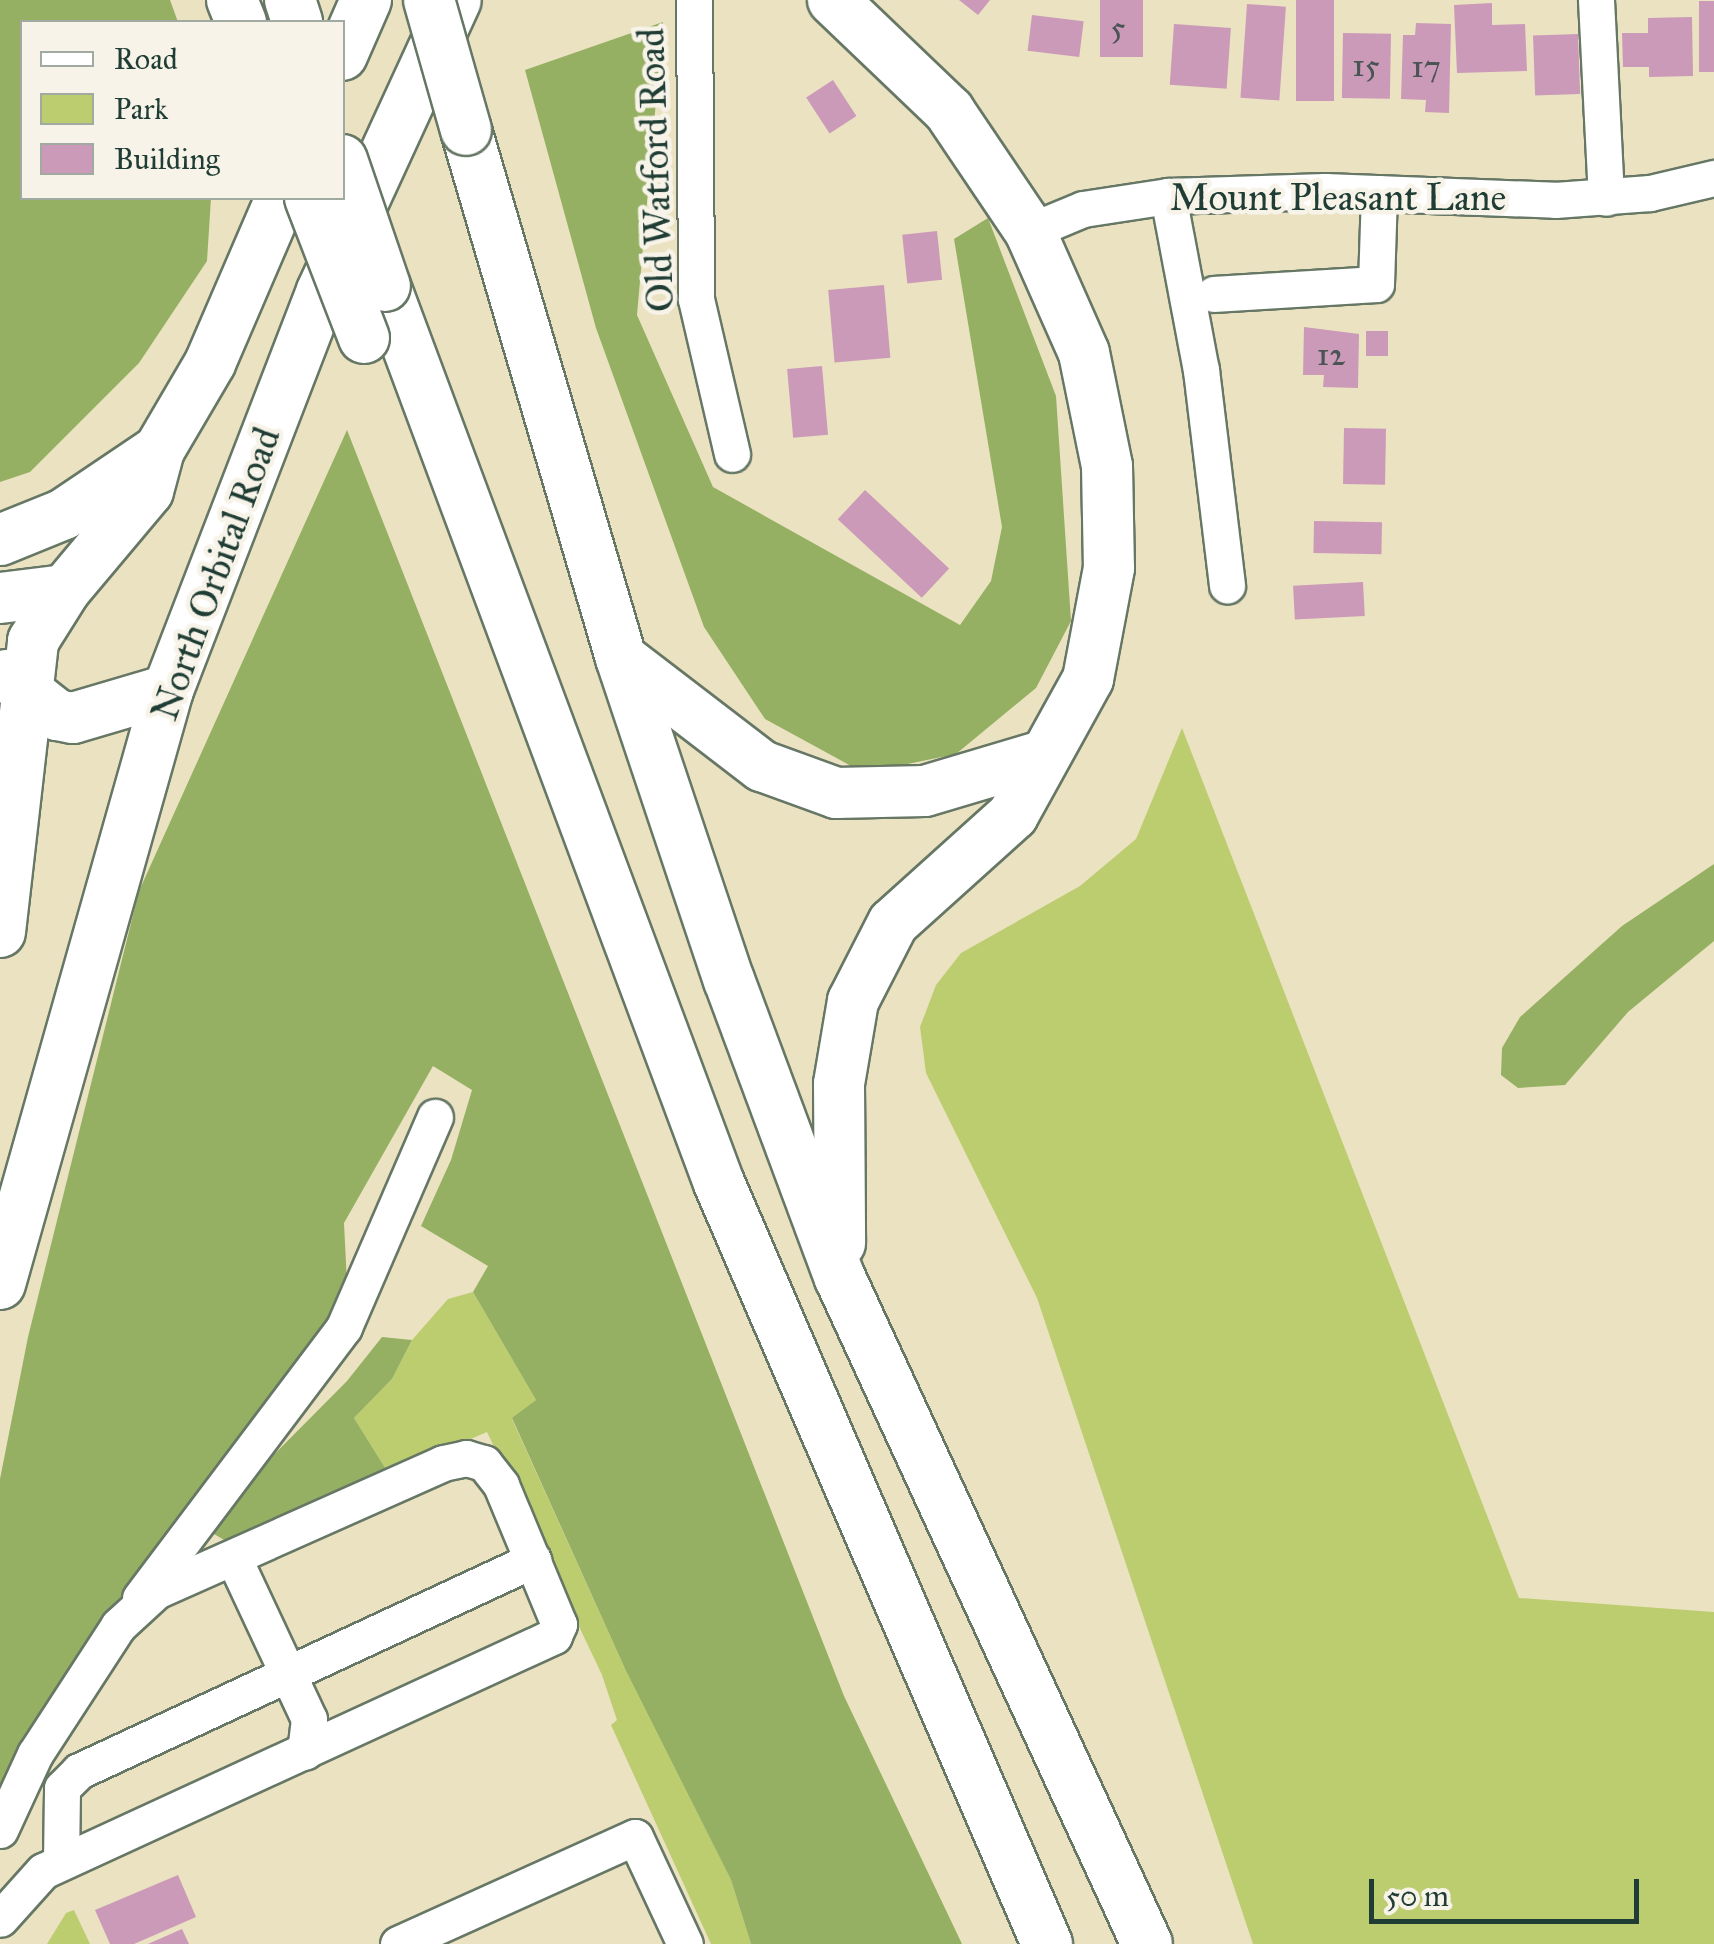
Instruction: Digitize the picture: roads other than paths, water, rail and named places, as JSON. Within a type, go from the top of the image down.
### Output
[{"type":"highway","points":[[345,48],[366,0]]},
{"type":"highway","points":[[428,0],[621,658],[729,980],[840,1278],[1148,1944]]},
{"type":"highway","name":"North Orbital Road","points":[[0,1284],[48,1099],[148,777],[168,690],[322,291],[456,0]]},
{"type":"highway","points":[[833,0],[949,111],[1030,231],[1084,353],[1102,432],[1109,568],[1088,678],[1070,717],[1039,757],[1012,815],[892,923],[853,1001],[840,1084],[840,1278]]},
{"type":"highway","points":[[345,169],[384,286],[720,1184],[1047,1944]]},
{"type":"highway","points":[[0,932],[19,805],[13,680],[65,590],[148,491],[159,450],[210,363],[280,200]]},
{"type":"highway","points":[[311,200],[364,338],[535,694]]},
{"type":"highway","points":[[0,540],[64,514],[159,450]]},
{"type":"highway","points":[[0,598],[65,590]]},
{"type":"highway","points":[[621,658],[762,766],[836,794],[925,791],[1039,757]]},
{"type":"highway","points":[[13,680],[57,714],[73,718],[168,690]]},
{"type":"street","name":"Old Watford Road","points":[[694,0],[696,300],[732,454]]},
{"type":"street","points":[[1596,0],[1606,198]]},
{"type":"street","name":"Mount Pleasant Lane","points":[[1030,231],[1083,209],[1168,196],[1379,193],[1606,198],[1714,178]]},
{"type":"street","points":[[1214,294],[1376,284],[1379,193]]},
{"type":"street","points":[[1168,196],[1202,370],[1227,585]]},
{"type":"street","points":[[0,1830],[35,1754],[134,1608],[344,1327],[435,1117]]},
{"type":"street","points":[[0,1920],[26,1883],[61,1862],[554,1636],[559,1624],[500,1485],[484,1463],[466,1458],[235,1562],[156,1591],[134,1608]]},
{"type":"street","points":[[61,1862],[62,1788],[70,1778],[533,1560]]},
{"type":"street","points":[[235,1562],[309,1719],[305,1752]]},
{"type":"street","points":[[398,1944],[635,1837],[685,1944]]}]
